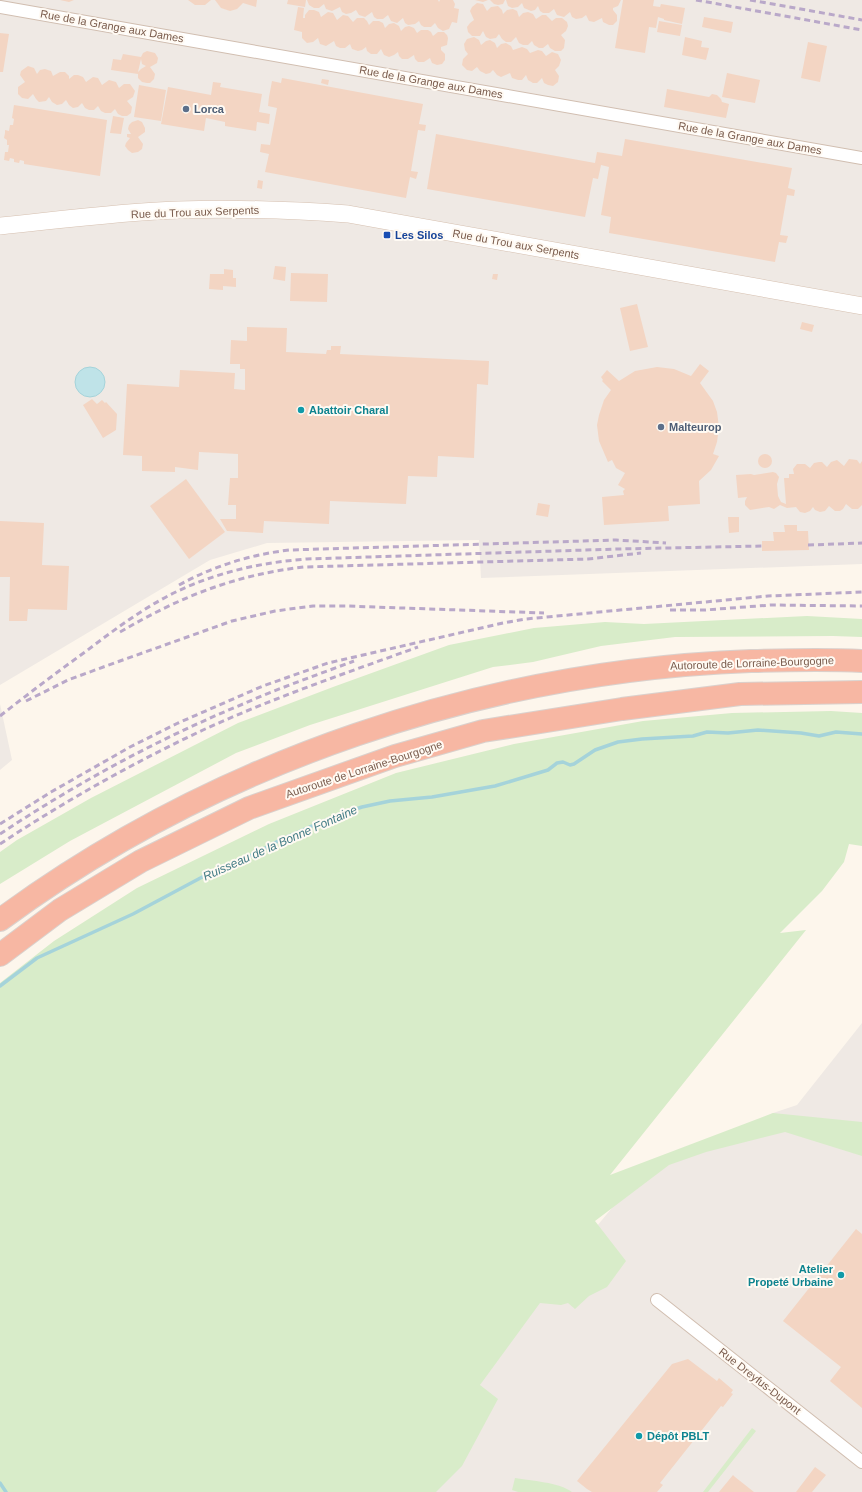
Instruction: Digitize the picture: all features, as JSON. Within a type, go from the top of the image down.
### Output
[{"type":"highway","name":"Autoroute de Lorraine-Bourgogne","points":[[0,920],[84,863],[173,813],[234,783],[301,755],[408,718],[475,700],[545,685],[662,667],[722,662],[798,659],[862,661]]},
{"type":"highway","name":"Autoroute de Lorraine-Bourgogne","points":[[0,955],[60,910],[141,861],[249,808],[395,756],[483,731],[622,709],[740,694],[862,692]]},
{"type":"highway","points":[[0,902],[46,876],[84,863]]},
{"type":"street","name":"Rue de la Grange aux Dames","points":[[0,7],[862,158]]},
{"type":"street","name":"Rue du Trou aux Serpents","points":[[0,226],[178,210],[290,210],[348,214],[862,306]]},
{"type":"street","name":"Rue Dreyfus-Dupont","points":[[657,1300],[862,1462]]},
{"type":"shaded area","points":[[0,0],[862,0],[862,564],[481,578],[479,540],[267,543],[210,560],[0,685]]},
{"type":"shaded area","points":[[0,704],[12,760],[0,770]]},
{"type":"shaded area","points":[[862,1023],[862,1492],[418,1492],[514,1326],[636,1179],[773,1113],[797,1105]]},
{"type":"green space","points":[[807,616],[862,619],[862,637],[675,637],[601,646],[533,662],[493,667],[310,725],[236,753],[70,841],[0,884],[0,852],[17,840],[91,798],[238,723],[449,645],[534,628],[605,622],[644,624]]},
{"type":"green space","points":[[831,711],[862,713],[862,846],[849,844],[844,862],[822,891],[780,933],[806,930],[610,1175],[773,1113],[862,1122],[862,1156],[785,1132],[706,1152],[669,1165],[595,1221],[626,1261],[607,1287],[589,1296],[575,1309],[568,1303],[561,1305],[540,1303],[480,1385],[498,1399],[462,1466],[436,1492],[0,1492],[0,983],[54,941],[137,888],[269,824],[396,773],[514,744],[643,721],[732,713]]},
{"type":"green space","points":[[752,1428],[756,1431],[708,1492],[703,1492]]},
{"type":"green space","points":[[515,1478],[545,1482],[560,1486],[572,1492],[518,1492],[512,1490]]},
{"type":"water","points":[[90,367],[101,371],[105,382],[101,393],[90,397],[79,393],[75,382],[79,371]]},
{"type":"building","points":[[60,0],[74,0],[69,2]]},
{"type":"building","points":[[188,0],[211,0],[205,5],[195,5]]},
{"type":"building","points":[[215,0],[257,0],[256,7],[243,3],[237,9],[230,11],[221,8]]},
{"type":"building","points":[[288,0],[306,0],[305,7],[287,4]]},
{"type":"building","points":[[307,0],[438,0],[439,2],[440,0],[453,0],[455,4],[454,8],[459,9],[457,23],[452,22],[449,29],[443,31],[438,28],[435,23],[431,27],[424,27],[419,21],[415,24],[408,25],[405,23],[403,18],[397,23],[391,21],[388,15],[383,19],[377,19],[374,17],[372,12],[365,17],[359,15],[356,10],[346,14],[342,12],[340,7],[332,11],[326,9],[324,4],[319,8],[314,8],[309,5]]},
{"type":"building","points":[[475,0],[488,0],[483,2]]},
{"type":"building","points":[[490,0],[505,0],[503,4],[498,5],[494,4]]},
{"type":"building","points":[[506,0],[621,0],[618,6],[613,8],[617,15],[617,21],[613,25],[609,25],[603,22],[602,18],[594,22],[589,21],[586,15],[582,18],[576,19],[572,17],[570,12],[564,17],[557,15],[554,9],[549,13],[543,13],[540,11],[538,6],[535,10],[531,11],[524,8],[522,3],[518,7],[512,8],[508,6]]},
{"type":"building","points":[[623,0],[654,0],[653,6],[660,7],[661,4],[685,8],[682,24],[658,17],[656,28],[649,27],[645,53],[615,48]]},
{"type":"building","points":[[477,3],[483,4],[487,11],[491,7],[498,6],[502,10],[503,14],[507,10],[513,9],[517,11],[519,17],[523,13],[528,12],[533,14],[536,19],[542,15],[546,15],[552,21],[556,18],[562,18],[567,22],[568,26],[566,31],[561,35],[565,40],[564,48],[561,51],[555,51],[550,48],[548,44],[543,48],[539,48],[534,45],[532,41],[528,45],[523,45],[519,43],[516,37],[511,42],[506,42],[499,34],[496,38],[490,39],[486,37],[483,31],[480,36],[472,36],[468,32],[467,27],[474,20],[470,11]]},
{"type":"building","points":[[298,7],[304,8],[303,18],[305,18],[305,15],[309,10],[314,10],[319,12],[321,17],[328,12],[333,13],[337,20],[343,15],[348,16],[353,22],[357,18],[364,18],[369,25],[373,21],[379,21],[383,23],[385,28],[389,24],[394,23],[399,26],[401,31],[405,27],[409,26],[414,28],[417,33],[421,30],[428,30],[433,36],[438,32],[444,32],[448,38],[447,45],[441,47],[441,50],[445,54],[445,60],[442,64],[437,65],[432,63],[430,58],[424,62],[418,62],[414,55],[408,59],[402,59],[398,52],[389,57],[384,55],[381,49],[377,54],[371,54],[367,51],[366,47],[358,51],[352,49],[350,44],[345,48],[340,48],[336,46],[334,41],[326,46],[320,44],[318,38],[313,42],[307,43],[302,38],[302,32],[294,30]]},
{"type":"building","points":[[704,17],[733,22],[731,33],[702,27]]},
{"type":"building","points":[[659,21],[682,25],[680,36],[657,32]]},
{"type":"building","points":[[0,33],[9,34],[3,72],[0,72]]},
{"type":"building","points":[[474,37],[479,40],[481,45],[490,40],[495,43],[497,48],[501,44],[506,43],[511,46],[513,50],[522,47],[527,49],[530,53],[538,50],[542,51],[546,56],[552,52],[558,54],[561,60],[559,66],[555,70],[559,76],[558,82],[553,86],[544,83],[542,78],[537,83],[533,83],[528,80],[526,75],[522,80],[518,80],[512,78],[510,73],[501,77],[493,70],[486,74],[480,71],[477,67],[472,71],[467,70],[462,65],[463,59],[468,54],[465,50],[464,44],[467,39]]},
{"type":"building","points":[[685,37],[702,41],[701,47],[709,48],[706,60],[682,55]]},
{"type":"building","points":[[808,42],[827,46],[820,82],[801,78]]},
{"type":"building","points":[[147,51],[155,53],[158,58],[157,63],[150,67],[155,74],[154,79],[150,83],[142,82],[138,78],[138,74],[111,70],[113,59],[121,60],[123,54],[141,57],[143,53]],"holes":[[[141,59],[142,64],[146,66],[138,72]]]},
{"type":"building","points":[[28,66],[34,68],[37,74],[40,70],[45,69],[51,71],[53,76],[60,72],[65,72],[69,76],[69,79],[74,75],[78,75],[83,77],[86,82],[93,77],[98,78],[102,85],[109,80],[116,82],[119,88],[124,84],[130,84],[135,91],[133,97],[127,101],[132,107],[131,113],[127,116],[122,116],[118,114],[115,109],[111,113],[105,113],[101,111],[98,106],[94,110],[89,110],[85,108],[82,103],[78,107],[73,108],[66,100],[62,104],[57,105],[52,102],[49,97],[46,101],[39,102],[33,94],[28,99],[22,98],[18,94],[18,87],[25,82],[20,75],[21,71]]},
{"type":"building","points":[[727,73],[760,80],[755,103],[722,97]]},
{"type":"building","points":[[282,78],[423,104],[419,124],[426,125],[425,131],[418,130],[411,171],[418,172],[416,179],[410,177],[406,198],[265,172],[269,154],[260,152],[261,144],[270,145],[277,108],[268,106],[269,97],[272,81],[281,83]]},
{"type":"building","points":[[322,79],[329,80],[328,85],[321,83]]},
{"type":"building","points":[[213,82],[221,83],[220,87],[262,94],[259,112],[270,114],[269,124],[257,122],[256,131],[225,126],[225,122],[206,118],[204,131],[161,124],[168,87],[211,95]]},
{"type":"building","points":[[139,85],[166,90],[161,121],[134,117]]},
{"type":"building","points":[[667,89],[709,97],[712,94],[717,95],[722,102],[729,104],[726,118],[664,107]]},
{"type":"building","points":[[14,105],[107,120],[100,176],[24,164],[24,161],[20,160],[19,163],[14,162],[14,159],[10,158],[9,161],[4,160],[5,152],[8,152],[9,145],[7,145],[7,140],[4,138],[5,130],[9,131],[10,125],[13,125],[14,119],[12,118]]},
{"type":"building","points":[[113,116],[124,118],[121,134],[110,133]]},
{"type":"building","points":[[138,120],[142,122],[145,128],[145,132],[138,137],[143,144],[142,149],[138,152],[132,153],[125,146],[130,138],[127,137],[127,134],[131,134],[128,129],[129,125]]},
{"type":"building","points":[[436,134],[595,163],[597,152],[622,156],[625,139],[792,168],[788,188],[795,190],[794,196],[787,195],[780,235],[788,236],[786,243],[779,242],[775,262],[609,233],[611,217],[601,215],[609,167],[601,165],[598,179],[593,178],[585,217],[427,189]]},
{"type":"building","points":[[258,180],[263,181],[262,189],[257,188]]},
{"type":"building","points":[[275,266],[286,267],[285,281],[273,279]]},
{"type":"building","points":[[224,269],[233,270],[233,278],[236,278],[236,287],[223,286],[223,290],[209,289],[210,274],[224,274]]},
{"type":"building","points":[[291,273],[328,274],[327,302],[290,301]]},
{"type":"building","points":[[493,274],[498,274],[497,280],[492,279]]},
{"type":"building","points":[[637,304],[648,347],[630,351],[620,308]]},
{"type":"building","points":[[802,322],[814,325],[812,332],[800,329]]},
{"type":"building","name":"Abattoir Charal","points":[[247,327],[287,328],[286,352],[326,354],[327,350],[331,350],[331,346],[341,346],[340,354],[489,361],[488,385],[477,384],[474,458],[438,456],[437,477],[408,476],[406,504],[330,501],[329,524],[264,521],[263,533],[227,531],[220,519],[236,519],[236,505],[228,505],[230,478],[238,478],[238,454],[199,452],[198,470],[175,467],[175,472],[142,471],[142,456],[123,455],[127,384],[179,387],[180,370],[235,373],[234,389],[245,390],[245,369],[240,369],[240,364],[230,364],[231,340],[247,341]]},
{"type":"building","points":[[700,364],[709,371],[700,383],[713,401],[717,412],[719,427],[717,442],[713,454],[719,456],[711,470],[699,481],[700,504],[668,506],[669,521],[604,525],[602,497],[624,495],[623,491],[625,489],[618,485],[625,473],[616,468],[612,460],[608,462],[599,441],[597,425],[599,415],[604,400],[611,390],[602,381],[603,380],[601,377],[607,370],[619,381],[635,371],[657,367],[674,369],[691,376]]},
{"type":"building","points":[[92,399],[97,404],[102,400],[105,403],[106,402],[117,414],[116,430],[103,438],[83,405]]},
{"type":"building","points":[[762,454],[768,454],[772,458],[772,464],[768,468],[762,468],[758,464],[758,458]]},
{"type":"building","points":[[849,459],[857,460],[860,464],[862,461],[862,505],[858,509],[852,509],[846,504],[840,511],[835,511],[829,506],[825,511],[820,512],[815,510],[813,507],[810,511],[805,513],[800,512],[796,507],[787,508],[780,505],[774,509],[769,507],[750,510],[745,505],[747,497],[738,498],[736,475],[776,473],[779,477],[777,484],[778,496],[781,502],[786,504],[784,478],[789,478],[789,474],[794,474],[793,469],[797,464],[805,464],[810,468],[814,463],[822,462],[827,467],[831,462],[837,460],[844,466]]},
{"type":"building","points":[[186,479],[225,532],[189,559],[150,506]]},
{"type":"building","points":[[538,503],[550,505],[548,517],[536,515]]},
{"type":"building","points":[[728,517],[739,517],[739,532],[729,533]]},
{"type":"building","points":[[0,521],[44,523],[42,565],[69,566],[67,610],[28,609],[27,621],[9,621],[10,577],[0,577]]},
{"type":"building","points":[[784,525],[797,525],[797,531],[808,531],[809,550],[762,551],[762,541],[774,541],[773,532],[785,532]]},
{"type":"building","name":"Atelier Propeté Urbaine","points":[[856,1229],[862,1234],[862,1408],[830,1381],[841,1367],[783,1321]]},
{"type":"building","name":"Dépôt PBLT","points":[[688,1359],[717,1381],[719,1378],[733,1390],[731,1393],[733,1394],[723,1407],[721,1406],[660,1483],[663,1485],[657,1492],[592,1492],[577,1481],[672,1364]]},
{"type":"building","points":[[815,1467],[826,1475],[812,1492],[796,1492]]},
{"type":"building","points":[[733,1475],[735,1477],[754,1492],[719,1492]]},
{"type":"waterway","name":"Ruisseau de la Bonne Fontaine","points":[[0,986],[37,958],[133,914],[221,867],[252,855],[282,839],[335,816],[362,807],[390,801],[432,797],[495,786],[548,770],[557,763],[563,762],[570,765],[574,764],[595,750],[618,742],[693,736],[707,732],[728,733],[758,730],[801,733],[819,736],[836,732],[862,734]]},
{"type":"waterway","points":[[0,1483],[6,1492]]},
{"type":"railway","points":[[696,0],[862,30]]},
{"type":"railway","points":[[750,0],[862,20]]},
{"type":"railway","points":[[179,585],[205,572],[232,562],[289,550],[616,540],[666,543]]},
{"type":"railway","points":[[808,545],[862,543]]},
{"type":"railway","points":[[0,716],[110,633],[148,607],[175,592],[203,580],[232,571],[277,562],[307,559],[762,546]]},
{"type":"railway","points":[[120,632],[164,608],[208,589],[254,576],[304,567],[588,559],[641,553]]},
{"type":"railway","points":[[0,824],[51,792],[130,747],[178,723],[263,686],[328,663],[526,619],[768,596],[862,592]]},
{"type":"railway","points":[[670,610],[705,610],[771,605],[862,606]]},
{"type":"railway","points":[[26,701],[68,680],[106,666],[232,621],[275,611],[313,606],[346,606],[544,613]]},
{"type":"railway","points":[[0,844],[100,783],[203,730],[229,718],[337,676],[418,647]]},
{"type":"railway","points":[[0,834],[58,797],[149,747],[270,692],[354,661]]},
{"type":"place","name":"Lorca","points":[[186,109]]},
{"type":"place","name":"Les Silos","points":[[387,235]]},
{"type":"place","name":"Abattoir Charal","points":[[301,410]]},
{"type":"place","name":"Malteurop","points":[[661,427]]},
{"type":"place","name":"Atelier Propeté Urbaine","points":[[841,1275]]},
{"type":"place","name":"Dépôt PBLT","points":[[639,1436]]}]
